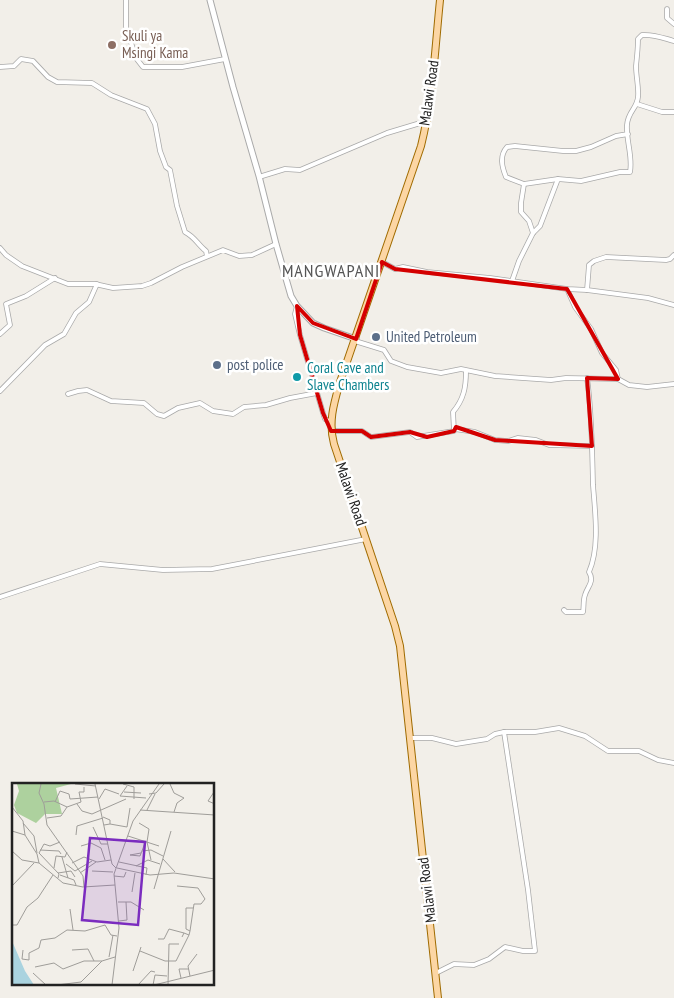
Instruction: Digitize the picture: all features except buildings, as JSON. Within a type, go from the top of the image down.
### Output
[{"type":"main road","name":"Malawi Road","points":[[438,998],[400,646],[334,444],[331,432],[331,413],[421,146],[433,80],[440,0]]},
{"type":"street","points":[[126,0],[126,27],[136,58],[143,66],[182,67],[226,59]]},
{"type":"street","points":[[210,0],[291,296],[297,306],[314,323],[384,350],[391,361],[407,367],[441,373],[460,369],[495,376],[551,380],[566,378],[618,380],[638,387],[674,384]]},
{"type":"street","points":[[667,9],[667,18],[674,24]]},
{"type":"street","points":[[628,134],[616,136],[591,147],[576,151],[507,147],[502,155],[503,168],[506,177],[524,184],[558,179],[581,181],[610,174],[629,172],[631,164],[628,134],[629,115],[637,104],[639,95],[636,66],[639,37],[650,34],[659,35],[674,41]]},
{"type":"street","points":[[0,67],[14,66],[22,59],[30,60],[38,65],[48,77],[57,82],[92,83],[111,95],[147,109],[155,124],[160,151],[166,167],[170,170],[177,206],[185,232],[194,237],[206,251],[207,256]]},
{"type":"street","points":[[637,104],[662,112],[674,112]]},
{"type":"street","points":[[259,177],[285,169],[300,170],[366,142],[427,121]]},
{"type":"street","points":[[512,281],[519,261],[533,233],[540,226],[558,179]]},
{"type":"street","points":[[524,184],[520,203],[521,212],[529,221],[533,233]]},
{"type":"street","points":[[0,248],[6,255],[22,266],[68,284],[97,284],[113,288],[142,286],[223,250],[239,256],[252,256],[276,244]]},
{"type":"street","points":[[587,290],[589,265],[594,261],[606,257],[666,260],[674,255]]},
{"type":"street","points":[[382,262],[395,269],[403,267],[427,272],[587,290],[648,298],[674,305]]},
{"type":"street","points":[[0,334],[10,325],[6,304],[26,296],[56,278]]},
{"type":"street","points":[[0,391],[46,345],[64,334],[76,313],[89,302],[97,284]]},
{"type":"street","points":[[568,289],[575,307],[591,329],[602,353],[616,370],[618,380]]},
{"type":"street","points":[[297,306],[296,314],[300,335],[324,419],[331,422]]},
{"type":"street","points":[[455,429],[452,418],[454,412],[461,404],[464,394],[466,371]]},
{"type":"street","points":[[564,610],[566,612],[583,612],[585,595],[590,588],[592,576],[590,572],[594,558],[596,531],[594,524],[595,502],[587,378]]},
{"type":"street","points":[[68,394],[87,390],[111,401],[144,403],[156,414],[164,416],[178,408],[200,403],[213,411],[233,414],[244,407],[266,405],[317,393]]},
{"type":"street","points":[[331,432],[362,430],[372,437],[410,432],[417,437],[454,431],[455,429],[475,432],[495,440],[518,438],[536,440],[549,445],[592,446]]},
{"type":"street","points":[[0,598],[100,564],[163,570],[212,569],[366,539]]},
{"type":"street","points":[[410,738],[432,738],[456,744],[487,739],[495,734],[504,732],[535,732],[559,728],[585,736],[608,751],[639,751],[658,760],[674,763]]},
{"type":"street","points":[[436,973],[454,964],[474,965],[489,959],[505,948],[535,951],[528,890],[504,732]]},
{"type":"highlighted area","points":[[382,262],[395,269],[567,289],[618,379],[587,378],[592,446],[495,440],[456,427],[454,431],[427,437],[410,432],[371,437],[362,431],[331,431],[323,413],[300,335],[297,306],[313,323],[356,339]]},
{"type":"place","name":"Skuli ya Msingi Kama","points":[[112,45]]},
{"type":"place","name":"United Petroleum","points":[[376,337]]},
{"type":"place","name":"post police","points":[[217,365]]},
{"type":"place","name":"Coral Cave and Slave Chambers","points":[[297,377]]},
{"type":"district","name":"MANGWAPANI","points":[[331,271]]}]
